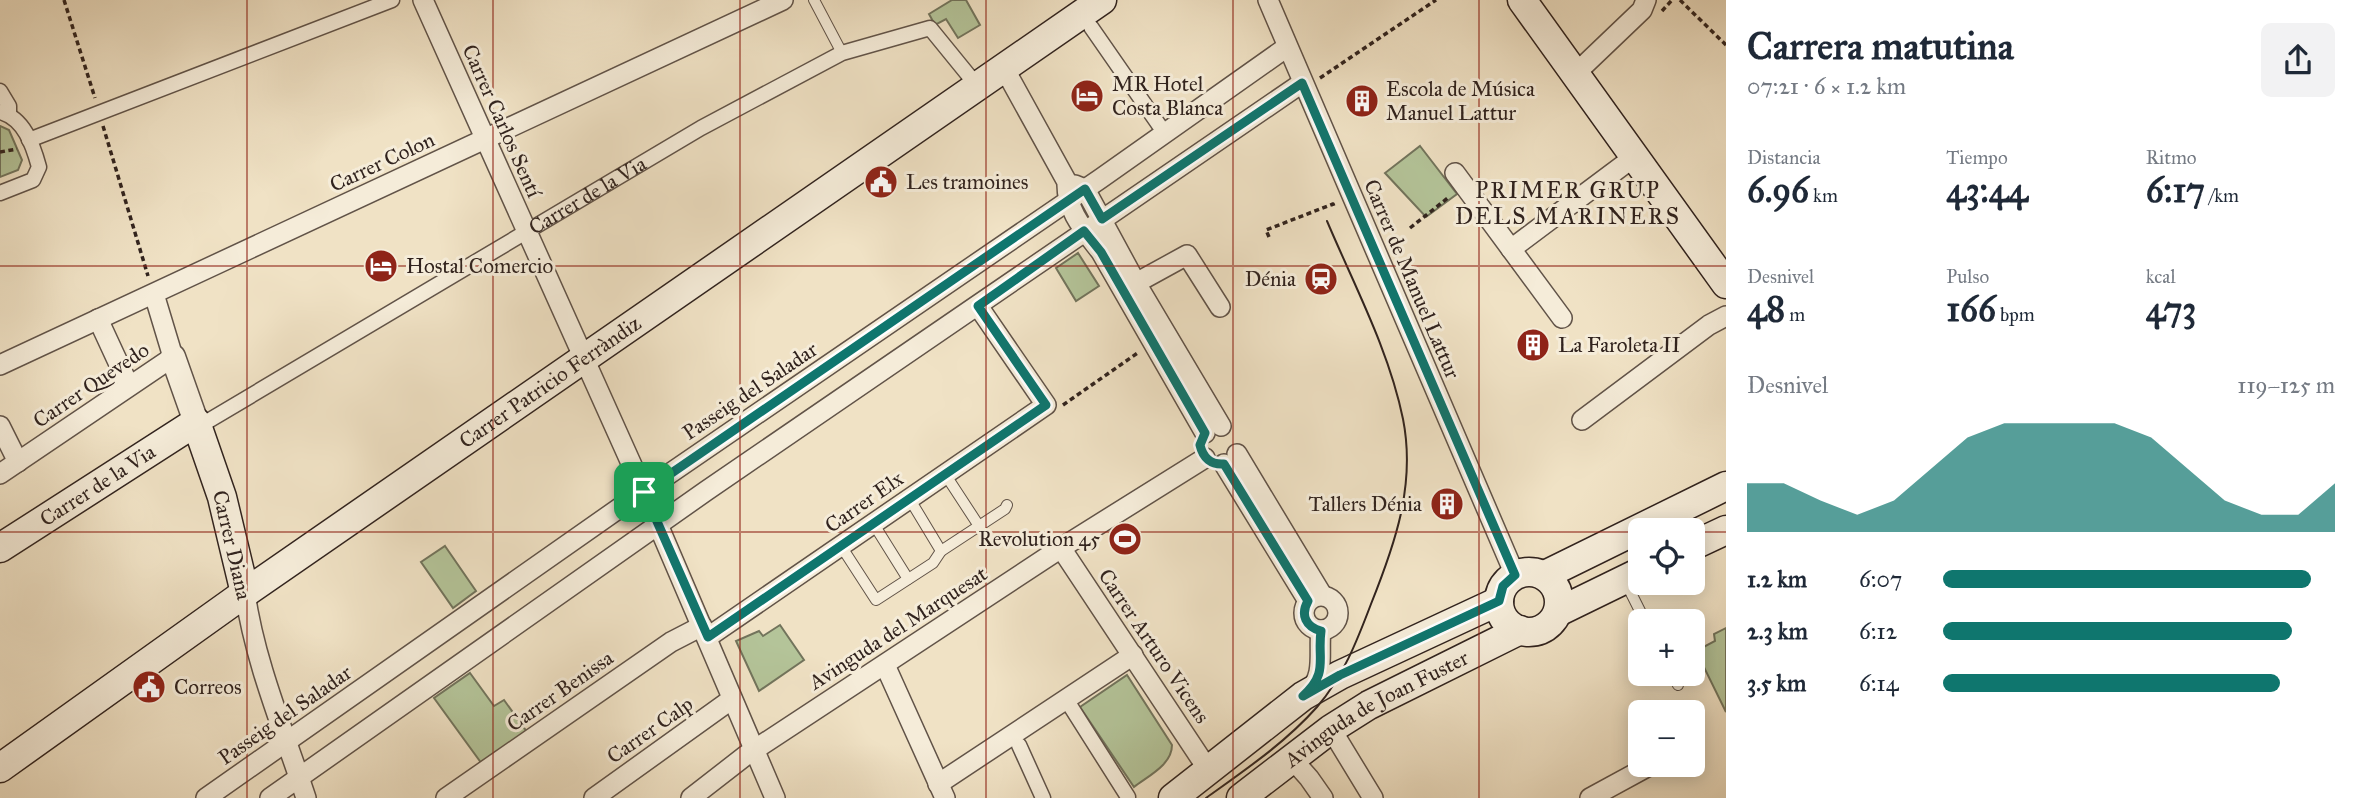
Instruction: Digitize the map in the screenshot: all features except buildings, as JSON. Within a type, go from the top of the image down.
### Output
[{"type":"main road","name":"Carrer Patricio Ferràndiz","points":[[0,768],[245,593],[1102,0]]},
{"type":"main road","points":[[1522,0],[1726,284]]},
{"type":"main road","name":"Carrer de la Via","points":[[0,548],[197,425]]},
{"type":"main road","name":"Carrer Diana","points":[[197,425],[225,506],[245,593]]},
{"type":"main road","points":[[1545,575],[1726,486]]},
{"type":"main road","points":[[1705,540],[1726,530]]},
{"type":"main road","points":[[1558,612],[1557,589],[1545,575],[1532,572],[1515,575],[1503,586],[1499,601],[1504,620],[1520,631],[1536,631],[1545,628],[1558,612],[1628,578]]},
{"type":"main road","name":"Avinguda de Joan Fuster","points":[[1172,798],[1303,696],[1340,675],[1499,601]]},
{"type":"main road","name":"Avinguda de Joan Fuster","points":[[1241,798],[1331,729],[1386,695],[1520,631]]},
{"type":"street","points":[[29,140],[392,0]]},
{"type":"street","name":"Carrer Carlos Sentí","points":[[423,0],[659,525],[775,798]]},
{"type":"street","name":"Carrer Colon","points":[[0,365],[783,0]]},
{"type":"street","name":"Carrer de Manuel Lattur","points":[[1266,5],[1287,47],[1310,83],[1515,575]]},
{"type":"street","points":[[1575,74],[1649,6]]},
{"type":"street","points":[[1091,27],[1159,125]]},
{"type":"street","name":"Carrer de la Via","points":[[197,425],[701,128],[842,53],[930,28],[974,82]]},
{"type":"street","name":"Passeig del Saladar","points":[[206,798],[1073,191],[1287,47]]},
{"type":"street","points":[[1004,68],[1073,191],[1084,231],[1101,252],[1213,429],[1235,433],[1239,444],[1231,459],[1214,464],[1205,457],[1200,445],[1213,429]]},
{"type":"street","points":[[270,798],[1084,231],[1310,83]]},
{"type":"street","points":[[0,91],[9,106],[5,114],[21,124],[39,167],[33,180],[0,193]]},
{"type":"street","points":[[1511,249],[1634,157]]},
{"type":"street","points":[[1460,179],[1562,318]]},
{"type":"street","points":[[1073,191],[1102,219],[1213,429]]},
{"type":"street","points":[[1136,283],[1187,255],[1220,307]]},
{"type":"street","name":"Carrer Diana","points":[[154,294],[197,425]]},
{"type":"street","points":[[978,306],[1051,406]]},
{"type":"street","points":[[1582,420],[1709,325],[1726,316]]},
{"type":"street","points":[[98,319],[129,386]]},
{"type":"street","name":"Carrer Quevedo","points":[[0,474],[173,357]]},
{"type":"street","name":"Carrer Elx","points":[[705,632],[1051,406]]},
{"type":"street","points":[[0,426],[18,462]]},
{"type":"street","name":"Avinguda del Marquesat","points":[[691,798],[754,751],[1061,548],[1205,457]]},
{"type":"street","points":[[1231,459],[1315,598],[1334,601],[1339,614],[1333,626],[1321,631],[1305,620],[1305,607],[1315,598]]},
{"type":"street","name":"Carrer Arturo Vicens","points":[[1061,548],[1209,771]]},
{"type":"street","name":"Carrer Diana","points":[[245,593],[249,622],[306,798]]},
{"type":"street","points":[[1303,696],[1313,687],[1320,672],[1321,631]]},
{"type":"street","name":"Carrer Benissa","points":[[446,798],[671,642],[705,632]]},
{"type":"street","points":[[885,665],[942,791],[1133,655]]},
{"type":"street","name":"Carrer Calp","points":[[594,798],[732,699]]},
{"type":"street","points":[[1071,707],[1128,797]]},
{"type":"street","points":[[1331,729],[1373,798]]},
{"type":"street","points":[[1018,745],[1043,798]]},
{"type":"street","points":[[1292,759],[1323,798]]},
{"type":"street","points":[[1590,798],[1629,777]]},
{"type":"lane","points":[[814,0],[842,53]]},
{"type":"lane","points":[[945,474],[979,526]]},
{"type":"lane","points":[[909,498],[941,551]]},
{"type":"lane","points":[[841,545],[876,600],[933,563],[941,551],[1005,509],[1006,505]]},
{"type":"lane","points":[[873,523],[908,579]]},
{"type":"path","points":[[64,0],[154,294]]},
{"type":"path","points":[[1310,83],[1436,0]]},
{"type":"path","points":[[1649,6],[1672,0]]},
{"type":"path","points":[[1681,0],[1726,45]]},
{"type":"path","points":[[1410,228],[1460,179]]},
{"type":"path","points":[[1269,237],[1266,230],[1333,204],[1335,209]]},
{"type":"path","points":[[1297,218],[1300,224]]},
{"type":"path","points":[[1051,406],[1067,403],[1139,352]]},
{"type":"green space","points":[[952,0],[966,0],[980,25],[958,38],[946,19],[935,25],[929,14]]},
{"type":"green space","points":[[0,126],[9,130],[22,160],[18,170],[0,177]]},
{"type":"green space","points":[[1420,146],[1457,194],[1426,217],[1385,173]]},
{"type":"green space","points":[[1078,253],[1099,286],[1076,301],[1056,268]]},
{"type":"green space","points":[[445,546],[476,591],[453,608],[421,562]]},
{"type":"green space","points":[[780,625],[804,660],[759,691],[736,641],[759,631],[763,636]]},
{"type":"green space","points":[[1726,628],[1726,712],[1705,669],[1705,646],[1715,641],[1714,634]]},
{"type":"green space","points":[[470,673],[494,706],[504,700],[527,732],[482,764],[434,698]]},
{"type":"green space","points":[[1127,675],[1172,745],[1164,764],[1134,787],[1080,707]]},
{"type":"tram line","points":[[1206,798],[1278,744],[1305,720],[1326,695],[1342,671],[1360,631],[1388,559],[1401,514],[1407,467],[1403,419],[1397,393],[1380,343],[1327,221]]},
{"type":"place","name":"MR Hotel Costa Blanca","points":[[1087,96]]},
{"type":"place","name":"Escola de Música Manuel Lattur","points":[[1362,101]]},
{"type":"place","name":"Les tramoines","points":[[881,182]]},
{"type":"place","name":"Hostal Comercio","points":[[381,266]]},
{"type":"place","name":"Dénia","points":[[1321,279]]},
{"type":"place","name":"La Faroleta II","points":[[1533,345]]},
{"type":"place","name":"Tallers Dénia","points":[[1447,504]]},
{"type":"place","name":"Revolution 45","points":[[1125,539]]},
{"type":"place","name":"Correos","points":[[149,687]]},
{"type":"district","name":"PRIMER GRUP DELS MARINERS","points":[[1568,203]]},
{"type":"route","points":[[1302,83],[1515,575],[1503,586],[1499,601],[1340,675],[1303,696],[1313,687],[1320,672],[1322,653],[1321,631],[1314,629],[1305,620],[1308,601],[1224,464],[1214,464],[1205,457],[1200,445],[1205,433],[1101,252],[1084,231],[978,306],[1046,405],[708,637],[644,492],[1085,189],[1102,219],[1302,83]]}]
